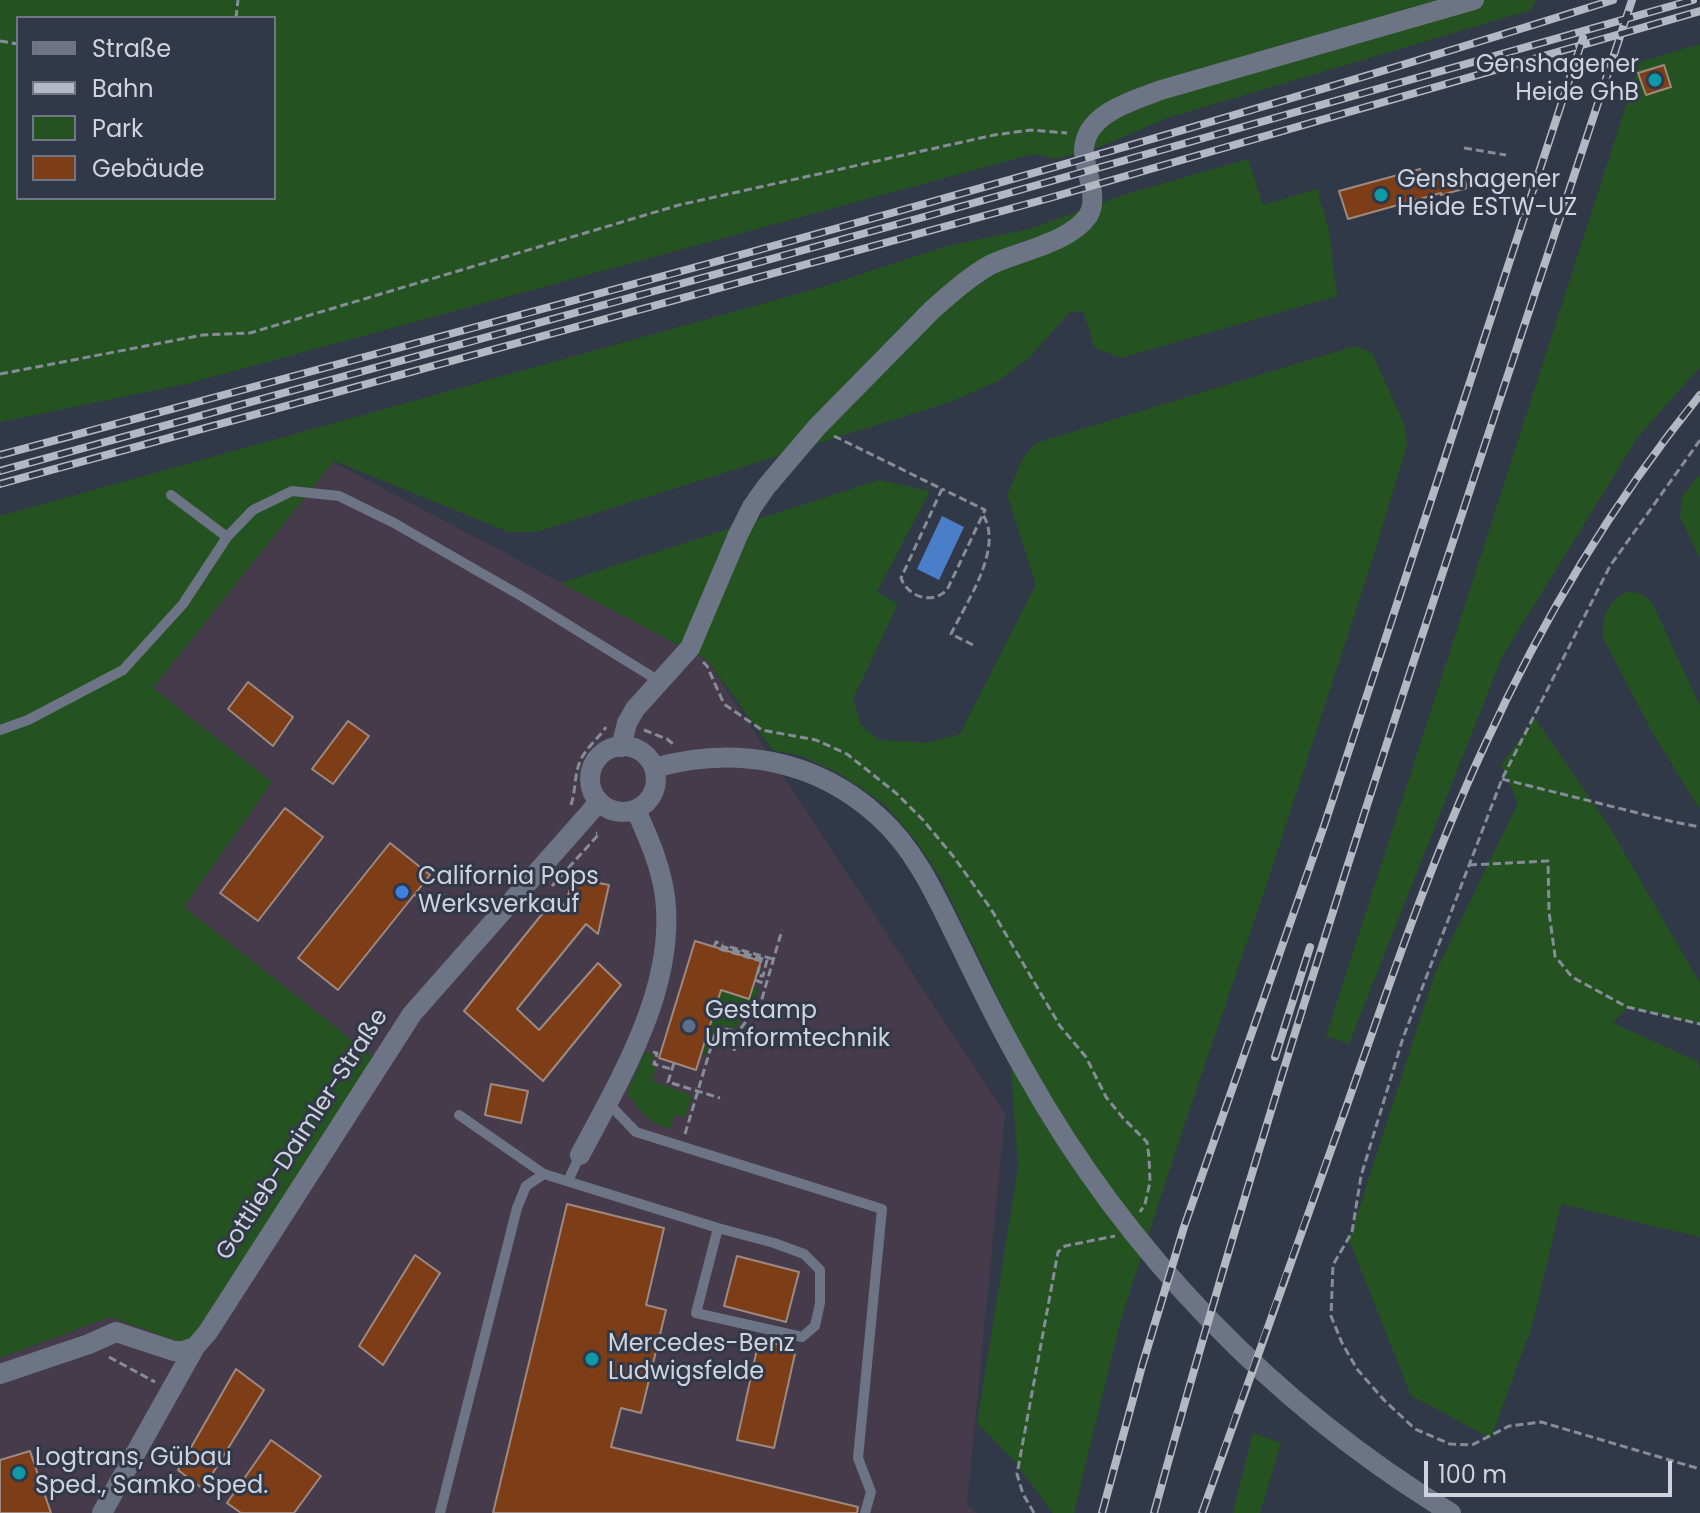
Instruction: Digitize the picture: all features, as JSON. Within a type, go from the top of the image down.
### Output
[{"type":"street","points":[[621,747],[627,723],[635,709],[690,648],[752,507],[782,466],[955,290],[989,266],[1074,230],[1088,216],[1092,198],[1084,154],[1087,135],[1106,114],[1161,90],[1474,0]]},
{"type":"street","points":[[621,747],[632,748],[649,759],[654,768],[651,797],[636,810],[616,812],[599,802],[593,794],[590,774],[605,752],[621,747]]},
{"type":"street","points":[[654,768],[677,761],[717,756],[770,761],[832,782],[881,818],[924,874],[1019,1060],[1053,1119],[1098,1186],[1148,1250],[1236,1346],[1298,1402],[1391,1474],[1451,1513]]},
{"type":"street","name":"Gottlieb-Daimler-Straße","points":[[102,1513],[195,1347],[208,1332],[412,1014],[590,828],[599,802]]},
{"type":"street","points":[[580,1155],[609,1104],[651,1009],[664,957],[667,921],[665,894],[650,842],[636,810]]},
{"type":"street","points":[[0,1374],[116,1332],[174,1351],[195,1347]]},
{"type":"lane","points":[[0,730],[28,720],[123,670],[183,604],[227,537],[253,510],[292,491],[339,496],[394,523],[523,597],[659,681]]},
{"type":"lane","points":[[171,495],[227,537]]},
{"type":"lane","points":[[609,1104],[636,1132],[882,1209],[858,1458],[871,1492],[865,1513]]},
{"type":"lane","points":[[459,1115],[544,1174],[804,1254],[820,1270],[820,1303],[815,1326],[802,1337],[696,1313],[718,1228]]},
{"type":"lane","points":[[568,1181],[580,1155]]},
{"type":"lane","points":[[440,1513],[517,1208],[526,1186],[544,1174]]},
{"type":"path","points":[[0,374],[203,335],[250,333],[679,205],[979,138],[1031,130],[1087,135]]},
{"type":"path","points":[[1464,148],[1506,155]]},
{"type":"path","points":[[817,427],[985,510],[947,590],[942,596],[927,599],[907,590],[901,578],[942,489]]},
{"type":"path","points":[[1700,440],[1610,566],[1502,779],[1403,1038],[1361,1176],[1352,1232],[1333,1265],[1331,1316],[1357,1369],[1384,1400],[1415,1429],[1450,1444],[1472,1445],[1509,1426],[1541,1422],[1700,1469]]},
{"type":"path","points":[[973,645],[951,634],[989,551],[989,524],[983,515]]},
{"type":"path","points":[[690,648],[707,666],[724,704],[762,730],[816,740],[847,754],[896,793],[953,856],[991,909],[1060,1026],[1086,1057],[1106,1097],[1147,1142],[1150,1182],[1145,1204],[1136,1219]]},
{"type":"path","points":[[546,892],[590,828],[570,809],[575,778],[581,758],[610,720],[627,723],[667,739],[673,745],[677,761]]},
{"type":"path","points":[[1502,779],[1700,827]]},
{"type":"path","points":[[1469,865],[1548,861],[1549,912],[1555,956],[1572,977],[1627,1007],[1700,1024]]},
{"type":"path","points":[[415,894],[423,901]]},
{"type":"path","points":[[734,1051],[738,1032],[761,1002],[782,930]]},
{"type":"path","points":[[714,947],[716,942],[773,959]]},
{"type":"path","points":[[721,946],[767,960],[763,976],[757,975],[761,961],[720,949],[721,946]]},
{"type":"path","points":[[755,980],[766,984]]},
{"type":"path","points":[[682,1146],[717,1027],[738,1032]]},
{"type":"path","points":[[635,1046],[657,1053],[654,1064],[672,1069]]},
{"type":"path","points":[[700,1058],[707,1060]]},
{"type":"path","points":[[674,1063],[668,1082],[720,1098]]},
{"type":"path","points":[[1034,1513],[1023,1494],[1017,1474],[1058,1252],[1065,1246],[1113,1238],[1126,1231]]},
{"type":"path","points":[[102,1357],[110,1357],[159,1384]]},
{"type":"shaded area","points":[[333,462],[707,660],[1005,1114],[967,1505],[977,1513],[0,1513],[0,1358],[110,1317],[196,1347],[184,907],[272,782],[153,688]]},
{"type":"green space","points":[[0,0],[1536,0],[1531,10],[1167,118],[1105,145],[1057,159],[1033,154],[186,384],[0,422]]},
{"type":"green space","points":[[1700,44],[1700,367],[1638,437],[1502,657],[1349,1044],[1326,1036],[1640,62]]},
{"type":"green space","points":[[1248,159],[1263,205],[1317,189],[1329,232],[1337,296],[1121,358],[1095,348],[1083,311],[1070,312],[1029,358],[998,381],[950,402],[536,532],[509,532],[332,460],[153,688],[272,782],[184,907],[380,1062],[195,1347],[110,1317],[0,1358],[0,516],[819,288],[947,246],[1029,229],[1123,195]]},
{"type":"green space","points":[[1355,346],[1372,353],[1405,426],[1407,445],[1264,892],[1120,1322],[1074,1513],[1053,1513],[1014,1461],[977,1423],[1018,1168],[1008,1018],[940,877],[915,840],[887,807],[836,772],[801,756],[773,750],[707,660],[561,583],[879,480],[930,491],[877,592],[898,604],[853,699],[861,725],[879,740],[926,743],[960,734],[1036,584],[1007,495],[1023,458],[1036,443]]},
{"type":"green space","points":[[1700,474],[1700,559],[1680,517],[1682,497]]},
{"type":"green space","points":[[1625,592],[1640,593],[1652,602],[1700,706],[1700,810],[1651,730],[1603,638],[1607,611]]},
{"type":"green space","points":[[1535,718],[1609,826],[1700,983],[1700,1024],[1627,1007],[1613,1023],[1697,1061],[1700,1069],[1700,1237],[1561,1204],[1532,1326],[1491,1438],[1411,1396],[1349,1240],[1435,973],[1518,803],[1501,765]]},
{"type":"green space","points":[[753,987],[759,988],[756,999],[735,1029],[717,1024],[707,1055],[701,1053],[721,990],[749,998]]},
{"type":"green space","points":[[645,1052],[654,1055],[650,1065],[656,1067],[652,1081],[692,1095],[685,1118],[675,1114],[670,1129],[647,1117],[628,1095]]},
{"type":"green space","points":[[1253,1433],[1281,1443],[1260,1513],[1233,1513]]},
{"type":"water","points":[[942,516],[964,527],[939,580],[917,569]]},
{"type":"building","name":"Genshagener Heide GhB","points":[[1664,65],[1671,87],[1646,95],[1638,73]]},
{"type":"building","name":"Genshagener Heide ESTW-UZ","points":[[1420,169],[1423,181],[1462,171],[1467,188],[1348,219],[1339,191]]},
{"type":"building","points":[[248,682],[293,717],[273,746],[228,709]]},
{"type":"building","points":[[348,721],[369,736],[333,784],[312,769]]},
{"type":"building","points":[[285,808],[323,837],[258,921],[220,893]]},
{"type":"building","points":[[390,843],[430,875],[338,990],[298,958]]},
{"type":"building","points":[[573,878],[609,885],[598,934],[586,924],[517,1009],[539,1030],[598,963],[621,985],[543,1081],[464,1011],[555,898],[565,906]]},
{"type":"building","name":"Gestamp Umformtechnik","points":[[695,941],[761,961],[749,999],[721,990],[696,1070],[659,1058]]},
{"type":"building","points":[[491,1084],[528,1091],[521,1123],[485,1115]]},
{"type":"building","name":"Mercedes-Benz Ludwigsfelde","points":[[567,1204],[664,1228],[646,1305],[666,1310],[641,1413],[621,1408],[611,1447],[858,1507],[857,1513],[493,1513]]},
{"type":"building","points":[[415,1255],[440,1273],[383,1365],[359,1346]]},
{"type":"building","points":[[737,1256],[799,1272],[786,1322],[724,1306]]},
{"type":"building","points":[[759,1340],[796,1349],[774,1448],[737,1440]]},
{"type":"building","points":[[236,1369],[264,1390],[203,1489],[178,1470]]},
{"type":"building","points":[[271,1440],[321,1476],[294,1513],[241,1513],[227,1503]]},
{"type":"building","name":"Logtrans, Gübau Sped., Samko Sped.","points":[[30,1451],[51,1513],[0,1513],[0,1460]]},
{"type":"railway","points":[[0,455],[1011,180],[1613,0]]},
{"type":"railway","points":[[1154,1513],[1208,1322],[1323,943],[1632,0]]},
{"type":"railway","points":[[0,471],[931,215],[1693,0]]},
{"type":"railway","points":[[0,484],[1046,199],[1700,11]]},
{"type":"railway","points":[[1102,1513],[1184,1227],[1324,826],[1583,38]]},
{"type":"railway","points":[[1202,1513],[1395,970],[1464,791],[1506,700],[1554,609],[1608,520],[1700,395]]},
{"type":"railway","points":[[1275,1057],[1310,947]]},
{"type":"place","name":"Genshagener Heide GhB","points":[[1655,80]]},
{"type":"place","name":"Genshagener Heide ESTW-UZ","points":[[1381,195]]},
{"type":"place","name":"California Pops Werksverkauf","points":[[402,892]]},
{"type":"place","name":"Gestamp Umformtechnik","points":[[689,1026]]},
{"type":"place","name":"Mercedes-Benz Ludwigsfelde","points":[[592,1359]]},
{"type":"place","name":"Logtrans, Gübau Sped., Samko Sped.","points":[[19,1473]]}]
